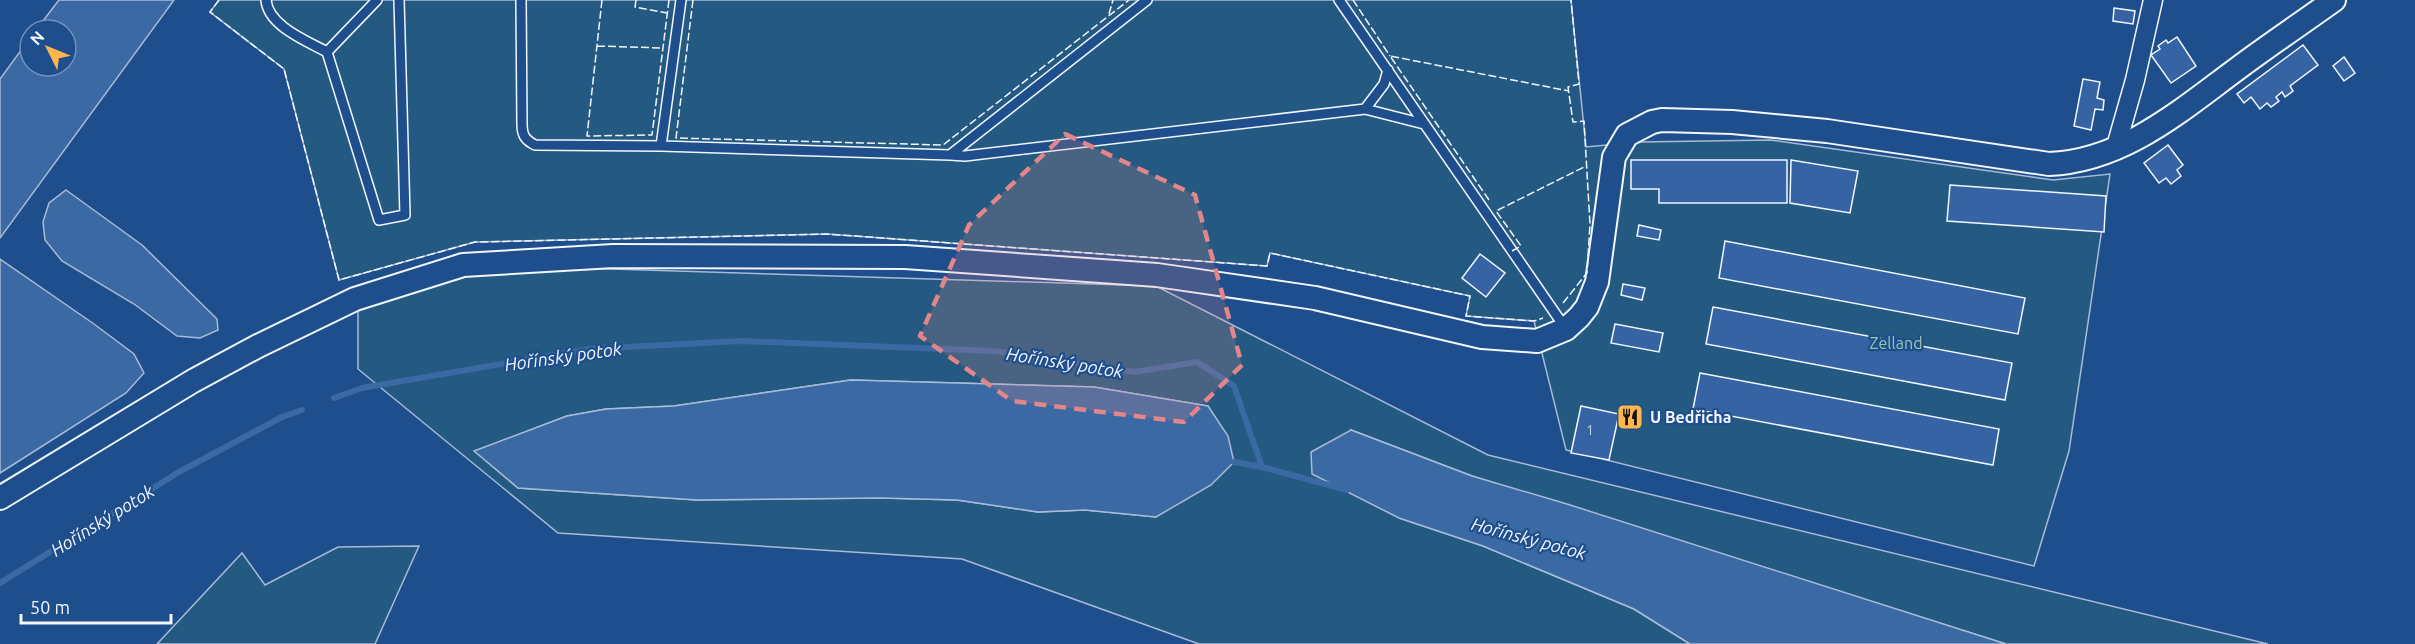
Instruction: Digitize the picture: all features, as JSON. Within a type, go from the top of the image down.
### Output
[{"type":"street","points":[[2115,150],[2135,80],[2153,0]]},
{"type":"street","points":[[0,498],[193,381],[258,346],[355,299],[463,266],[613,256],[904,257],[1158,275],[1315,298],[1482,337],[1537,341],[1566,329],[1587,307],[1597,282],[1614,157],[1627,135],[1652,122],[1662,120],[1732,122],[1803,129],[2049,164],[2092,159],[2115,150],[2166,121],[2334,0]]},
{"type":"lane","points":[[266,0],[273,19],[327,51],[379,220],[405,215],[399,0]]},
{"type":"lane","points":[[327,51],[377,0]]},
{"type":"lane","points":[[521,0],[522,133],[526,140],[535,145],[661,146],[965,156],[1365,109],[1424,124]]},
{"type":"lane","points":[[661,146],[681,0]]},
{"type":"lane","points":[[950,155],[1147,0]]},
{"type":"lane","points":[[1340,0],[1566,329]]},
{"type":"lane","points":[[1365,109],[1384,84],[1388,70]]},
{"type":"highlighted area","points":[[1065,134],[1195,195],[1242,365],[1184,422],[1012,401],[920,336],[969,225]]},
{"type":"green space","name":"Zelland","points":[[219,0],[1571,0],[1586,147],[1639,142],[1771,140],[2053,180],[2110,174],[2069,451],[2034,566],[1566,450],[1534,321],[1466,316],[1470,296],[1270,253],[1267,266],[827,234],[475,242],[339,280],[284,69],[210,12]]},
{"type":"green space","points":[[487,265],[1156,286],[1488,455],[2268,644],[2006,644],[1472,476],[1351,430],[1399,518],[1483,546],[1634,609],[1690,644],[1199,644],[962,559],[558,533],[358,369],[358,310]],"holes":[[[851,380],[1094,387],[1208,406],[1156,517],[1085,510],[1038,512],[957,500],[881,498],[697,500],[518,488],[475,451],[567,416],[606,409],[674,406]]]},
{"type":"green space","points":[[419,546],[375,644],[157,644],[242,553],[265,585],[338,547]]},
{"type":"water","points":[[59,0],[174,0],[0,238],[0,79],[18,54],[18,78],[78,78],[78,18],[45,18]]},
{"type":"water","points":[[66,190],[142,245],[217,319],[218,330],[200,338],[177,336],[134,304],[62,261],[45,240],[43,222],[49,203]]},
{"type":"water","points":[[0,259],[134,354],[144,373],[126,393],[0,473]]},
{"type":"water","points":[[851,380],[1094,387],[1208,406],[1228,436],[1234,462],[1211,485],[1156,517],[1085,510],[1038,512],[957,500],[881,498],[697,500],[518,488],[474,451],[567,416],[606,409],[674,406]]},
{"type":"water","points":[[1351,430],[1472,476],[1567,504],[2006,644],[1690,644],[1634,609],[1483,546],[1399,518],[1312,474],[1311,452]]},
{"type":"building","points":[[2114,8],[2135,11],[2133,24],[2113,21]]},
{"type":"building","points":[[2177,37],[2196,66],[2171,83],[2151,55],[2160,49],[2158,46],[2166,40],[2168,43]]},
{"type":"building","points":[[2303,45],[2318,65],[2290,86],[2293,91],[2285,97],[2282,92],[2276,97],[2279,101],[2271,107],[2267,103],[2260,109],[2251,97],[2244,103],[2237,94]]},
{"type":"building","points":[[2344,57],[2355,73],[2344,81],[2333,66]]},
{"type":"building","points":[[2083,79],[2100,82],[2097,98],[2104,100],[2103,110],[2095,109],[2091,130],[2074,126]]},
{"type":"building","points":[[2168,145],[2183,165],[2177,170],[2181,176],[2171,184],[2166,178],[2159,183],[2144,163]]},
{"type":"building","points":[[1631,160],[1787,160],[1787,203],[1659,203],[1659,189],[1631,189]]},
{"type":"building","points":[[1791,160],[1858,171],[1850,213],[1790,203]]},
{"type":"building","points":[[1950,185],[2106,196],[2104,232],[1947,221]]},
{"type":"building","points":[[1639,225],[1661,230],[1659,240],[1637,236]]},
{"type":"building","points":[[1725,241],[2025,298],[2018,334],[1719,278]]},
{"type":"building","points":[[1480,254],[1505,273],[1486,297],[1462,278]]},
{"type":"building","points":[[1623,284],[1645,288],[1642,300],[1621,295]]},
{"type":"building","points":[[1713,307],[2012,363],[2005,400],[1706,344]]},
{"type":"building","points":[[1615,324],[1663,333],[1659,352],[1611,343]]},
{"type":"building","points":[[1700,373],[1999,429],[1993,465],[1693,409]]},
{"type":"building","points":[[1581,406],[1619,414],[1609,460],[1571,453]]},
{"type":"waterway","name":"Hořínský potok","points":[[334,398],[362,388],[589,349],[740,341],[994,351],[1135,372],[1197,362],[1234,386],[1262,467],[1347,490]]},
{"type":"waterway","name":"Hořínský potok","points":[[0,583],[179,472],[282,417],[302,410]]},
{"type":"waterway","points":[[1234,462],[1262,467]]},
{"type":"fence","points":[[219,0],[210,12],[284,69],[339,280],[475,242],[827,234],[1267,266],[1270,253],[1470,296],[1466,316],[1534,321],[1543,318]]},
{"type":"fence","points":[[602,0],[587,136],[652,135],[669,0]]},
{"type":"fence","points":[[636,0],[635,7],[667,13]]},
{"type":"fence","points":[[693,0],[676,138],[943,145],[1129,0]]},
{"type":"fence","points":[[1109,14],[1113,0]]},
{"type":"fence","points":[[1353,0],[1390,56]]},
{"type":"fence","points":[[1563,303],[1587,273],[1590,224],[1584,121],[1573,122],[1568,87],[1579,84],[1571,0]]},
{"type":"fence","points":[[597,46],[663,48]]},
{"type":"fence","points":[[1489,200],[1390,56],[1569,91]]},
{"type":"fence","points":[[1512,251],[1521,246],[1496,211],[1586,166]]},
{"type":"place","name":"U Bedřicha","points":[[1630,417]]}]
